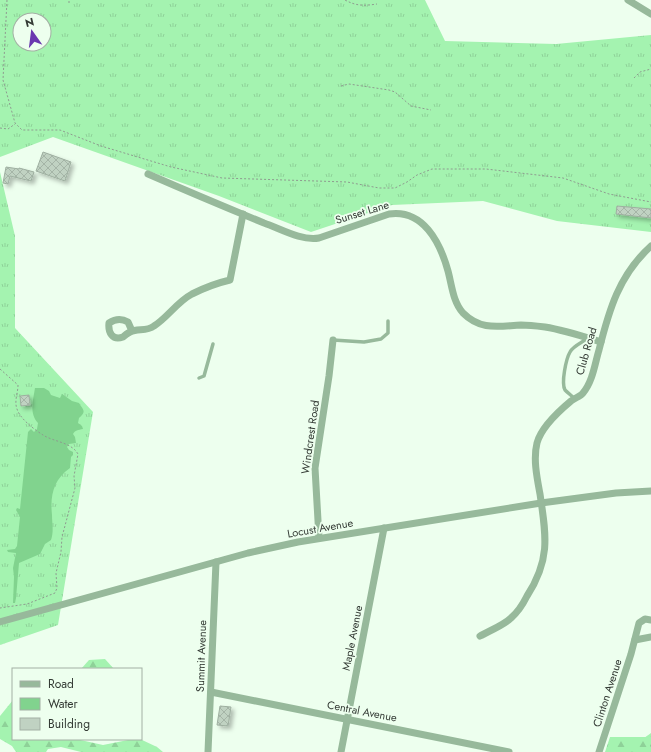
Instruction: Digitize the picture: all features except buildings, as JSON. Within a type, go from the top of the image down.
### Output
[{"type":"street","points":[[628,0],[651,14]]},
{"type":"street","name":"Sunset Lane","points":[[148,174],[243,214],[302,237],[314,239],[389,214],[399,212],[408,214],[415,218],[428,230],[434,239],[442,253],[457,306],[470,319],[482,325],[492,327],[522,325],[544,327],[601,342]]},
{"type":"street","points":[[132,331],[147,330],[155,326],[179,303],[192,294],[230,280],[243,214]]},
{"type":"street","name":"Club Road","points":[[480,636],[511,619],[532,588],[541,570],[546,537],[535,453],[537,442],[543,428],[574,399],[583,393],[591,377],[610,310],[625,276],[639,257],[651,246]]},
{"type":"street","name":"Windcrest Road","points":[[319,538],[315,468],[333,340]]},
{"type":"street","name":"Locust Avenue","points":[[0,622],[274,547],[319,538],[541,503],[616,493],[651,491]]},
{"type":"street","name":"Maple Avenue","points":[[341,752],[384,528]]},
{"type":"street","name":"Summit Avenue","points":[[208,752],[216,562]]},
{"type":"street","name":"Clinton Avenue","points":[[599,752],[635,640],[639,623],[645,619],[651,620]]},
{"type":"street","points":[[635,640],[651,637]]},
{"type":"street","name":"Central Avenue","points":[[211,692],[509,752]]},
{"type":"lane","points":[[333,340],[364,342],[381,339],[388,333],[388,321]]},
{"type":"lane","points":[[574,399],[565,390],[564,386],[563,378],[566,364],[570,351],[588,338]]},
{"type":"lane","points":[[199,378],[204,376],[213,344]]},
{"type":"path","points":[[7,0],[3,80],[15,123],[22,130],[60,130],[101,146],[171,167],[222,178],[347,182],[379,188],[395,188],[432,169],[486,169],[563,178],[609,194],[651,202]]},
{"type":"path","points":[[345,0],[362,6],[377,4]]},
{"type":"path","points":[[634,78],[640,72],[651,69]]},
{"type":"path","points":[[341,86],[349,84],[389,90],[395,92],[411,106],[431,110]]},
{"type":"path","points":[[0,128],[8,129],[15,123]]},
{"type":"path","points":[[0,369],[18,385],[16,409],[19,416],[43,435],[75,449],[78,454],[74,476],[75,488],[62,537],[62,552],[56,573],[57,588],[55,593],[34,602],[0,608]]},
{"type":"green space","points":[[0,0],[425,0],[445,41],[556,44],[651,35],[651,232],[557,221],[483,201],[392,205],[311,232],[219,196],[53,137],[0,157]]},
{"type":"green space","points":[[0,172],[15,236],[15,328],[93,412],[58,625],[0,645]]},
{"type":"green space","points":[[105,659],[113,668],[82,668],[89,660]]},
{"type":"green space","points":[[12,701],[12,740],[80,740],[103,745],[128,740],[142,740],[157,747],[163,752],[81,752],[61,747],[48,749],[46,752],[16,752],[12,746],[0,739],[0,716]]},
{"type":"green space","points":[[651,733],[651,744],[644,752],[613,752],[617,742],[636,742]]},
{"type":"green space","points":[[610,737],[651,737],[651,752],[605,752]]},
{"type":"water","points":[[35,388],[44,388],[49,391],[51,395],[60,398],[62,394],[72,401],[79,403],[84,412],[79,418],[78,423],[83,429],[76,431],[73,434],[76,443],[69,444],[67,447],[73,452],[70,468],[56,483],[52,495],[53,531],[51,540],[45,544],[40,554],[19,563],[16,598],[15,603],[13,603],[13,568],[16,553],[8,552],[7,550],[15,549],[17,546],[20,517],[16,510],[17,508],[20,509],[28,432],[31,429],[34,432],[37,429],[38,423],[33,415]]}]
